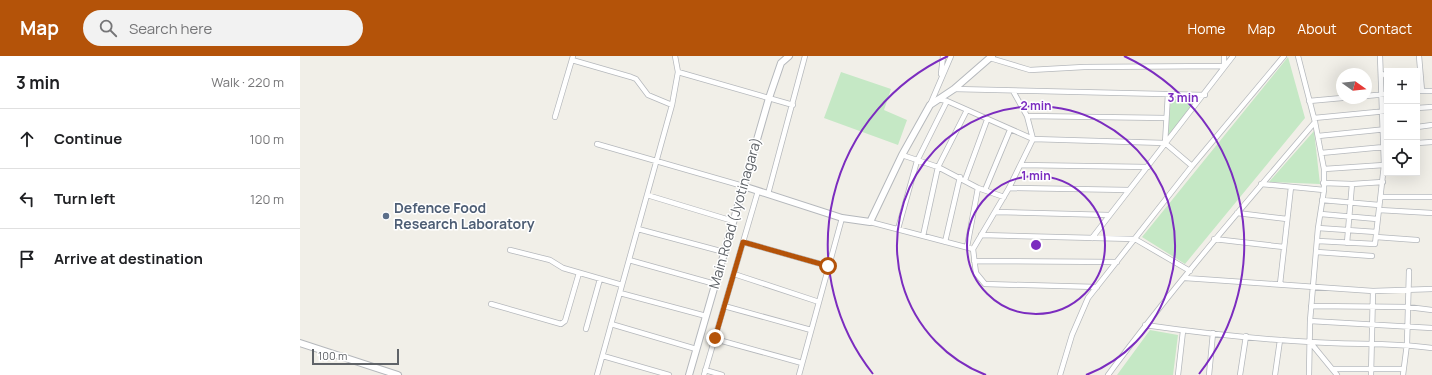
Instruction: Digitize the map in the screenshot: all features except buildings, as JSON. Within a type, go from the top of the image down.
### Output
[{"type":"street","points":[[597,375],[672,105],[678,72],[675,56]]},
{"type":"street","name":"Main Road (Jyotinagara)","points":[[689,375],[769,98],[781,63],[789,56]]},
{"type":"street","points":[[768,194],[806,56]]},
{"type":"street","points":[[941,80],[943,56]]},
{"type":"street","points":[[870,222],[902,155],[930,105],[951,56]]},
{"type":"street","points":[[1224,56],[1224,66]]},
{"type":"street","points":[[1092,238],[1233,56]]},
{"type":"street","points":[[1060,375],[1072,335],[1088,298],[1192,166],[1284,56]]},
{"type":"street","points":[[1298,56],[1315,120],[1324,169],[1324,190],[1318,228],[1311,306],[1309,375]]},
{"type":"street","points":[[1380,56],[1381,95],[1384,107]]},
{"type":"street","points":[[1419,56],[1419,68]]},
{"type":"street","points":[[930,105],[954,89],[991,57],[1016,67],[1030,70],[1084,67],[1224,66]]},
{"type":"street","points":[[556,117],[573,58],[636,79],[648,95],[672,105]]},
{"type":"street","points":[[678,72],[792,105]]},
{"type":"street","points":[[954,89],[1204,95]]},
{"type":"street","points":[[1013,91],[1027,116],[1033,139],[1009,188],[973,249],[976,274],[985,284],[1097,287]]},
{"type":"street","points":[[1420,91],[1432,91]]},
{"type":"street","points":[[1165,143],[1168,94]]},
{"type":"street","points":[[1372,96],[1384,94]]},
{"type":"street","points":[[938,99],[947,101],[1033,139],[1165,143],[1192,166]]},
{"type":"street","points":[[1309,101],[1336,99]]},
{"type":"street","points":[[898,229],[917,161],[947,101]]},
{"type":"street","points":[[1420,108],[1432,107]]},
{"type":"street","points":[[923,236],[938,167],[967,110]]},
{"type":"street","points":[[1108,375],[1145,325],[1185,278],[1214,239],[1315,120],[1384,111]]},
{"type":"street","points":[[1027,116],[1166,118]]},
{"type":"street","points":[[965,180],[988,120]]},
{"type":"street","points":[[1420,126],[1432,125]]},
{"type":"street","points":[[1318,136],[1384,129]]},
{"type":"street","points":[[985,190],[1010,130]]},
{"type":"street","points":[[1420,143],[1432,142]]},
{"type":"street","points":[[597,144],[743,186],[842,218],[870,222],[973,249]]},
{"type":"street","points":[[1321,153],[1384,145]]},
{"type":"street","points":[[902,155],[938,167],[960,177],[978,188],[1004,197]]},
{"type":"street","points":[[1021,165],[1148,167]]},
{"type":"street","points":[[1318,241],[1374,245],[1384,165],[1324,169]]},
{"type":"street","points":[[945,242],[960,177]]},
{"type":"street","points":[[1323,183],[1352,184],[1383,182]]},
{"type":"street","points":[[1261,184],[1324,190]]},
{"type":"street","points":[[1347,243],[1352,184]]},
{"type":"street","points":[[967,247],[978,188]]},
{"type":"street","points":[[1009,188],[1129,190]]},
{"type":"street","points":[[1280,284],[1291,188]]},
{"type":"street","points":[[722,375],[705,373],[758,191]]},
{"type":"street","points":[[647,195],[733,221]]},
{"type":"street","points":[[1380,197],[1432,197]]},
{"type":"street","points":[[1322,200],[1379,208],[1432,213]]},
{"type":"street","points":[[995,212],[1109,215]]},
{"type":"street","points":[[1237,213],[1287,219]]},
{"type":"street","points":[[1320,214],[1377,219]]},
{"type":"street","points":[[799,375],[842,218]]},
{"type":"street","points":[[1318,228],[1417,240]]},
{"type":"street","points":[[638,229],[724,252]]},
{"type":"street","points":[[981,235],[1135,239],[1190,271]]},
{"type":"street","points":[[1214,239],[1284,247]]},
{"type":"street","points":[[743,242],[828,266]]},
{"type":"street","points":[[510,250],[550,260],[563,268],[622,285]]},
{"type":"street","points":[[1317,252],[1372,256]]},
{"type":"street","points":[[629,260],[715,284]]},
{"type":"street","points":[[974,261],[1117,262]]},
{"type":"street","points":[[1402,375],[1406,344],[1409,271]]},
{"type":"street","points":[[491,304],[561,324],[565,321],[579,273]]},
{"type":"street","points":[[734,274],[819,302]]},
{"type":"street","points":[[1185,278],[1373,291],[1432,289]]},
{"type":"street","points":[[586,329],[600,279]]},
{"type":"street","points":[[1371,375],[1371,308],[1373,291]]},
{"type":"street","points":[[620,293],[706,316]]},
{"type":"street","points":[[724,306],[811,330]]},
{"type":"street","points":[[1311,306],[1371,308],[1408,307],[1432,310]]},
{"type":"street","points":[[1310,322],[1432,328]]},
{"type":"street","points":[[611,324],[696,349]]},
{"type":"street","points":[[1145,325],[1183,331],[1280,340],[1372,345],[1406,344],[1432,348]]},
{"type":"street","points":[[1178,375],[1183,331]]},
{"type":"street","points":[[1209,375],[1213,333]]},
{"type":"street","points":[[1240,375],[1246,336]]},
{"type":"street","points":[[715,338],[802,363]]},
{"type":"street","points":[[1275,375],[1280,340]]},
{"type":"street","points":[[1310,342],[1337,375]]},
{"type":"street","points":[[300,343],[398,375]]},
{"type":"street","points":[[603,356],[668,375]]},
{"type":"street","points":[[1333,369],[1403,369]]},
{"type":"green space","points":[[1288,57],[1305,118],[1185,264],[1142,237]]},
{"type":"green space","points":[[841,72],[891,89],[884,110],[907,120],[898,145],[824,118]]},
{"type":"green space","points":[[1171,99],[1197,100],[1167,138]]},
{"type":"green space","points":[[1314,131],[1320,184],[1269,182]]},
{"type":"green space","points":[[1150,330],[1178,335],[1173,375],[1117,375]]},
{"type":"place","name":"Defence Food Research Laboratory","points":[[386,216]]},
{"type":"route","points":[[715,338],[743,242],[828,266]]}]
